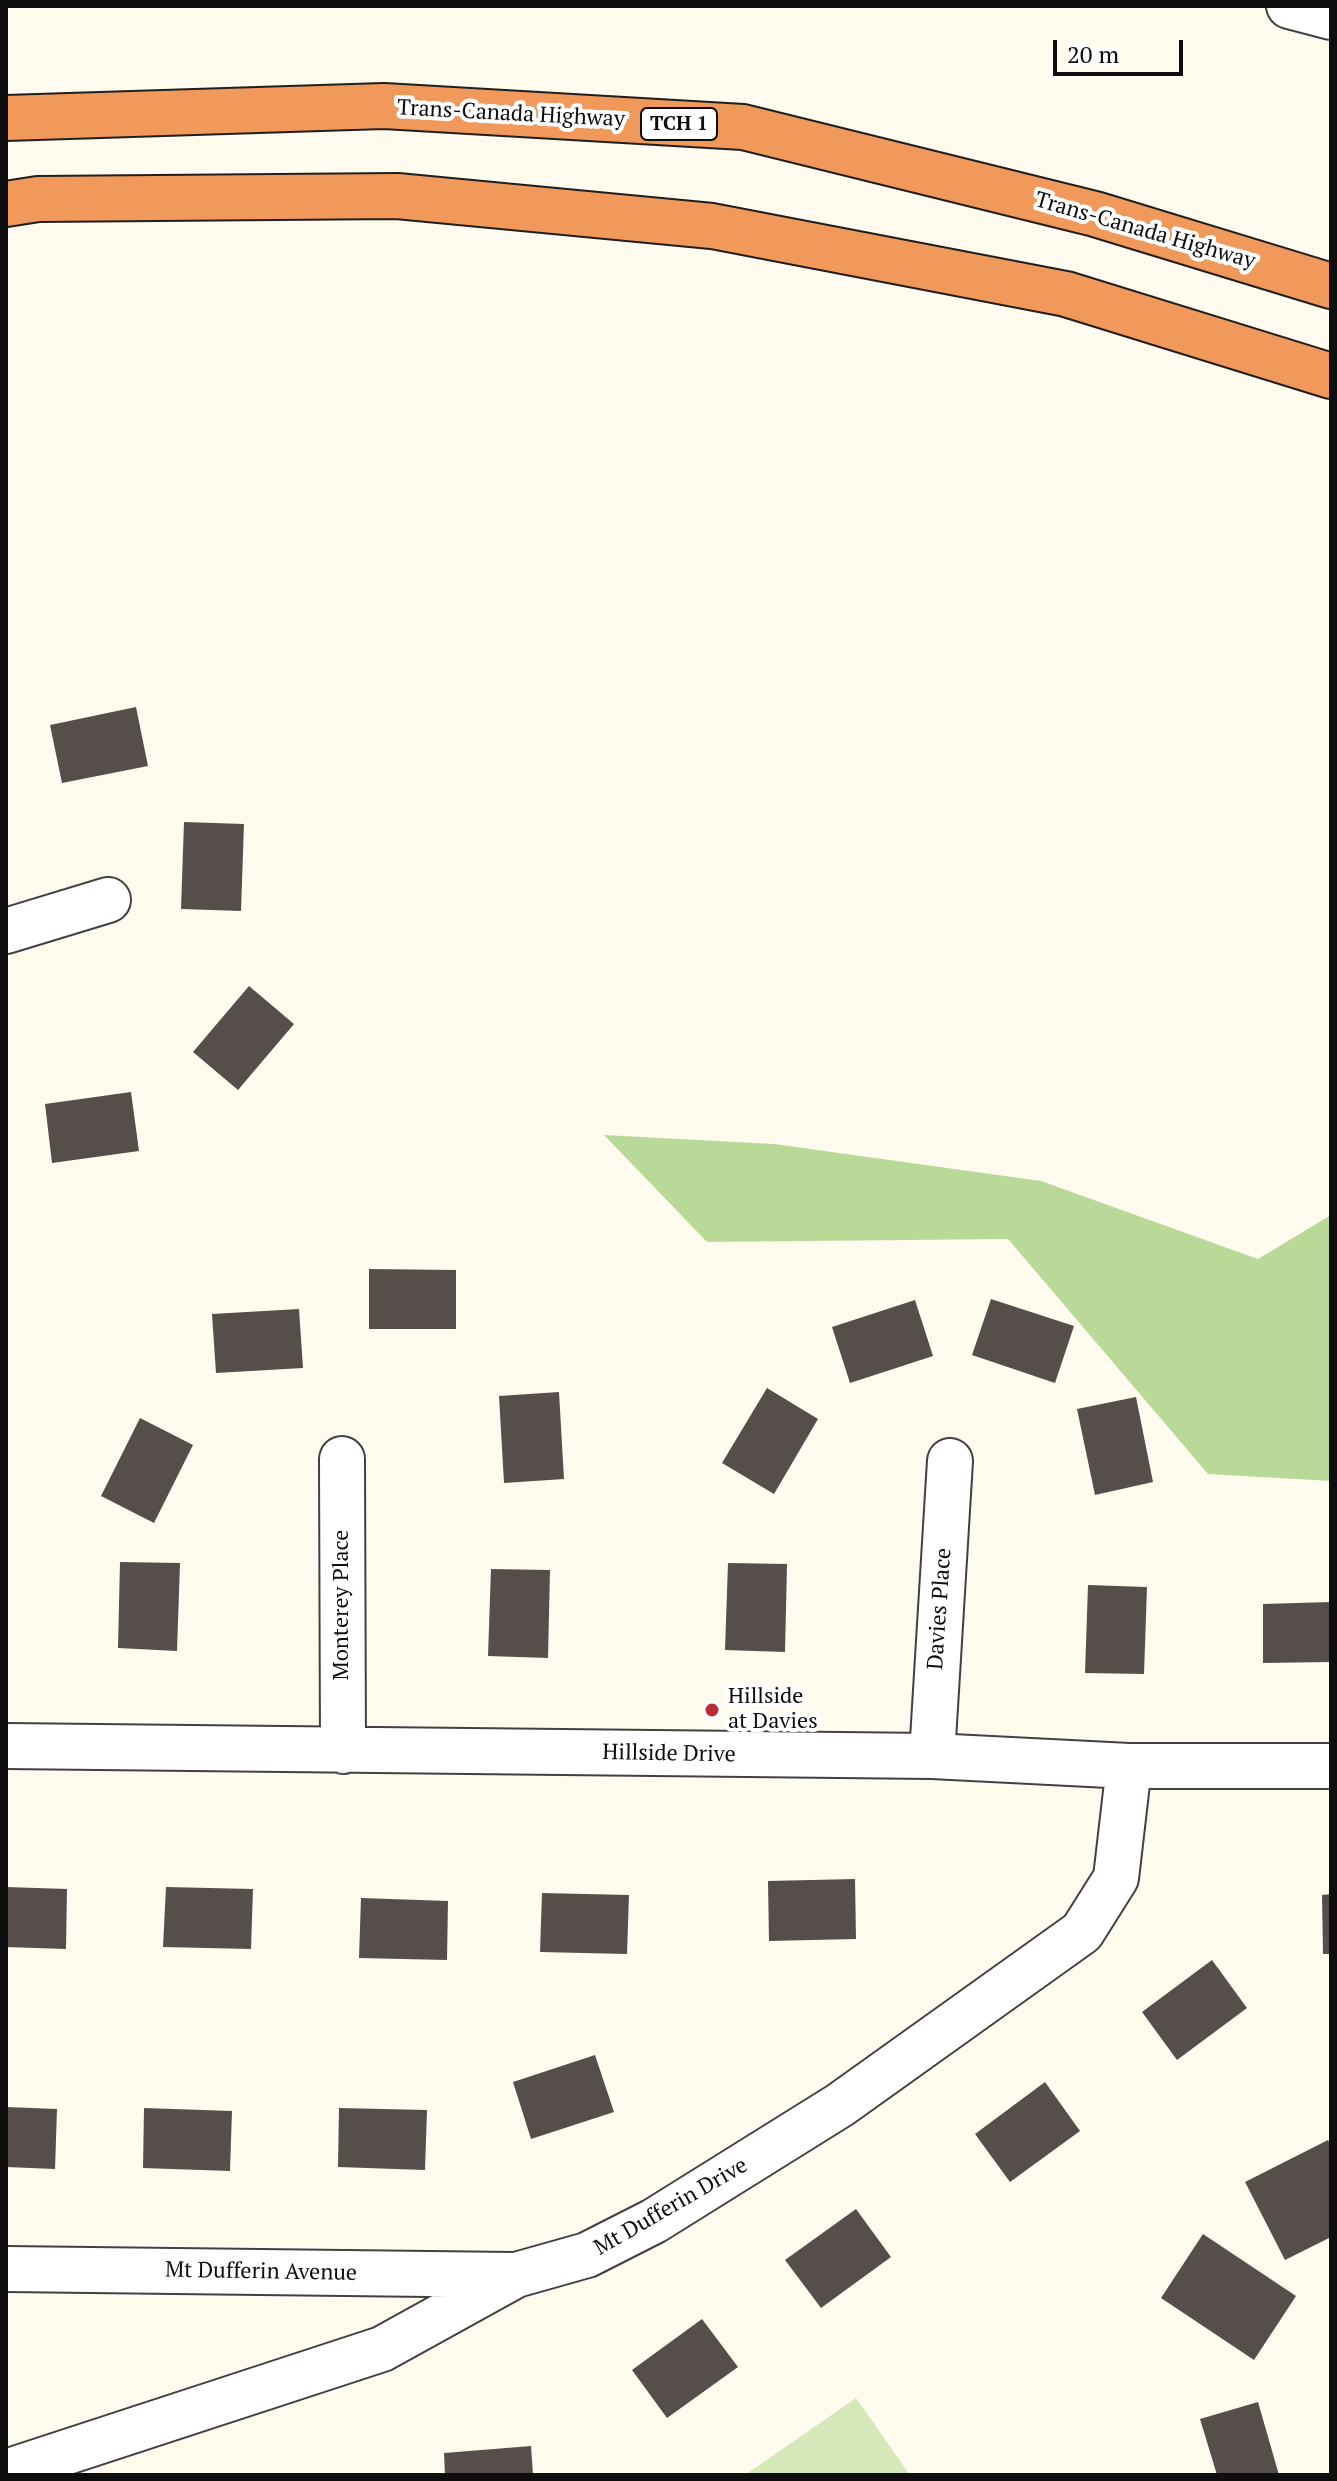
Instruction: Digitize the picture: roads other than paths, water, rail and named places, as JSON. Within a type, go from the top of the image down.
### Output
[{"type":"highway","name":"Trans-Canada Highway","points":[[6,118],[384,106],[743,127],[1095,214],[1331,286]]},
{"type":"highway","points":[[6,204],[38,199],[397,196],[712,226],[1066,294],[1331,376]]},
{"type":"street","points":[[1289,6],[1331,17]]},
{"type":"street","points":[[6,931],[108,900]]},
{"type":"street","name":"Monterey Place","points":[[342,1459],[343,1751]]},
{"type":"street","name":"Davies Place","points":[[932,1756],[950,1461]]},
{"type":"street","name":"Hillside Drive","points":[[6,1746],[932,1756],[1129,1766],[1331,1766]]},
{"type":"street","name":"Mt Dufferin Drive","points":[[6,2472],[382,2349],[516,2275],[587,2255],[654,2221],[840,2105],[1082,1932],[1116,1878],[1129,1766]]},
{"type":"street","name":"Mt Dufferin Avenue","points":[[6,2269],[516,2275]]},
{"type":"place","name":"Hillside at Davies","points":[[712,1710]]}]
